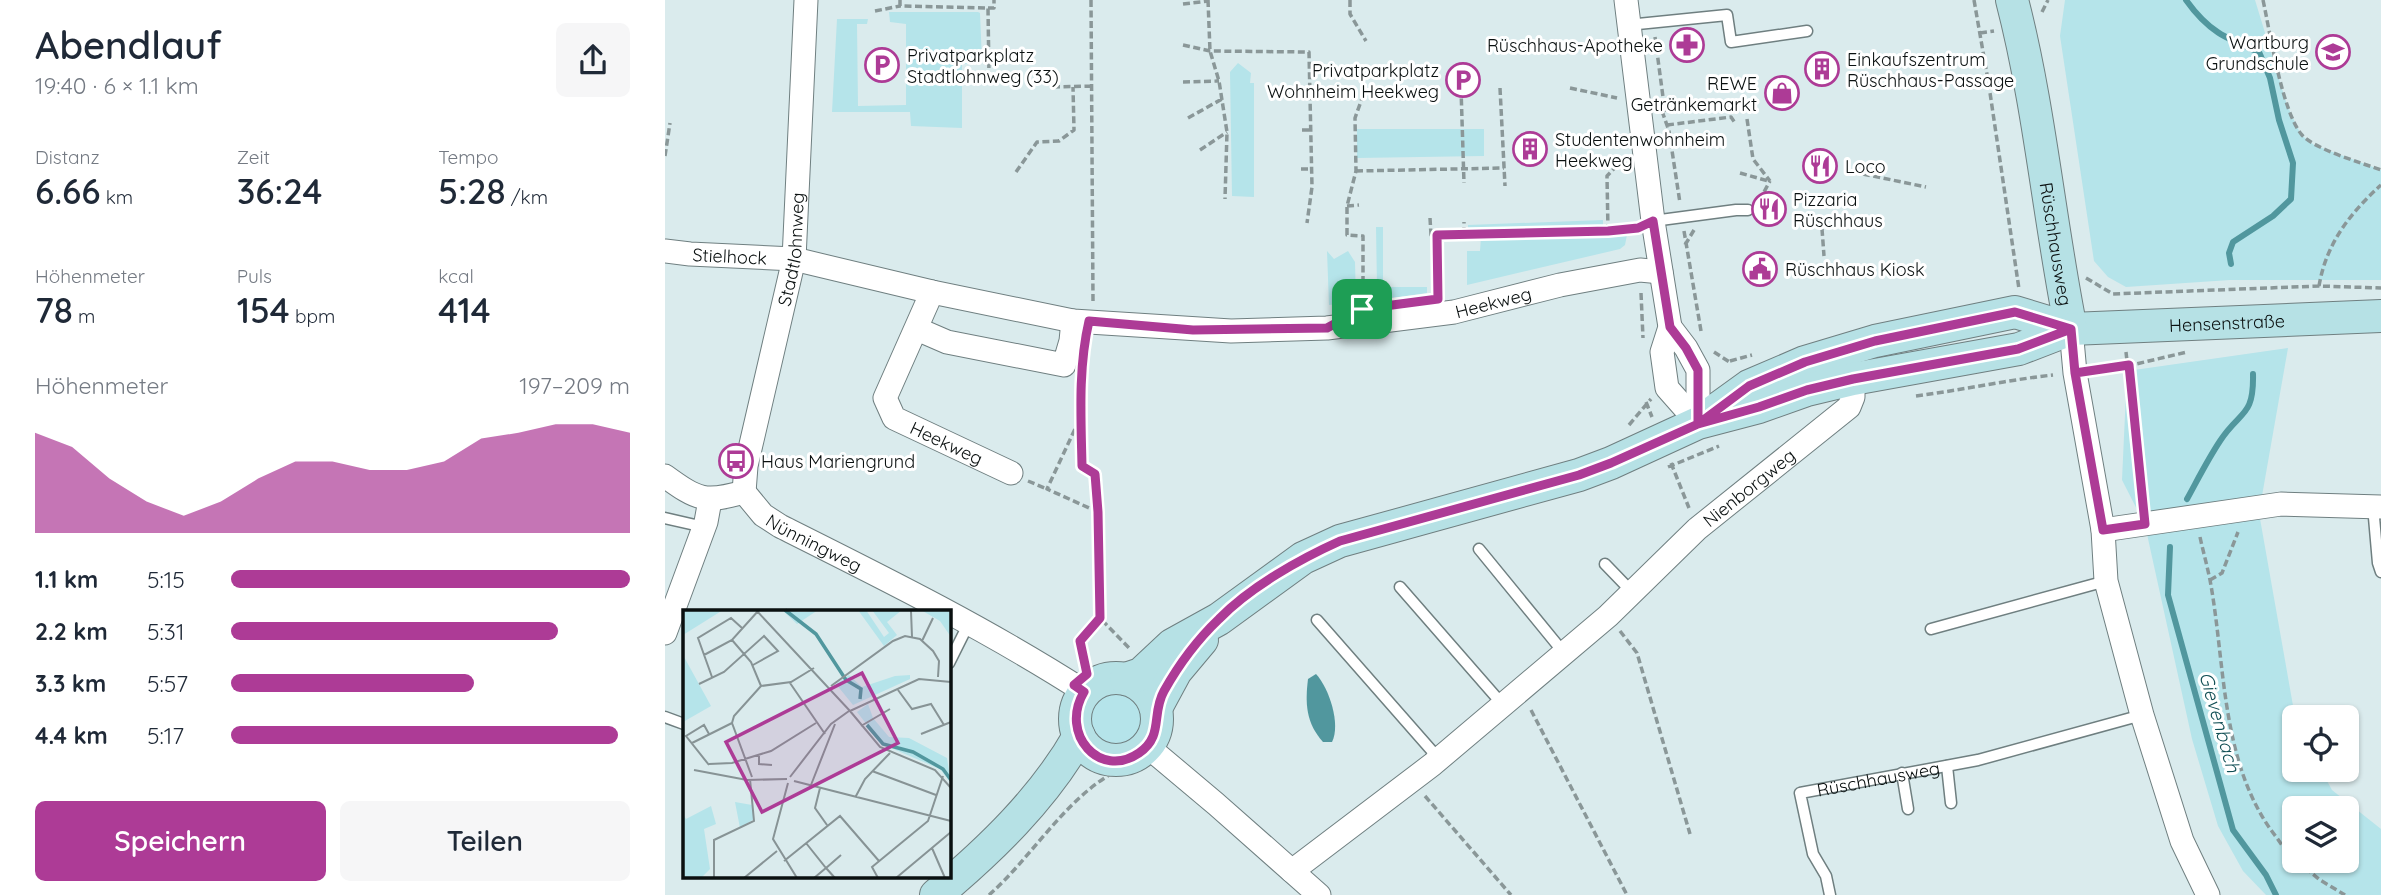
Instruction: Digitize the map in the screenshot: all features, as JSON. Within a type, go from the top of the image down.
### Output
[{"type":"street","name":"Stadtlohnweg","points":[[744,492],[746,466],[794,259],[806,0]]},
{"type":"street","points":[[1626,0],[1653,221],[1670,327],[1662,352],[1667,388],[1707,435]]},
{"type":"street","name":"Rüschhausweg","points":[[2012,0],[2029,79],[2071,329],[2075,373],[2103,530],[2106,581],[2142,715],[2182,841],[2208,895]]},
{"type":"street","name":"Stielhock","points":[[665,251],[794,259]]},
{"type":"street","name":"Heekweg","points":[[794,259],[932,292],[1081,321],[1205,330],[1327,328],[1454,312],[1560,285],[1640,270],[1661,272]]},
{"type":"street","name":"Heekweg","points":[[932,292],[885,398],[894,418],[1011,473]]},
{"type":"street","points":[[1707,435],[1749,386],[1805,362],[1875,341],[2015,312],[2071,329]]},
{"type":"street","name":"Hensenstraße","points":[[2071,329],[2381,316]]},
{"type":"street","points":[[917,329],[947,342],[1064,365],[1071,341],[1081,321]]},
{"type":"street","points":[[1670,327],[1698,370],[1707,435]]},
{"type":"street","points":[[1090,757],[1075,713],[1082,684],[1103,680],[1150,689],[1176,671],[1219,619],[1303,558],[1340,541],[1579,475],[1707,435],[1759,407],[1807,390],[2018,349],[2071,329]]},
{"type":"street","name":"Nienborgweg","points":[[1292,871],[1413,781],[1608,616],[1697,529],[1849,407],[1853,397],[1853,379]]},
{"type":"street","points":[[665,476],[692,494],[710,500],[744,492]]},
{"type":"street","name":"Nünningweg","points":[[744,492],[763,515],[780,526],[944,610]]},
{"type":"street","points":[[665,634],[704,527],[710,500]]},
{"type":"street","points":[[2103,530],[2280,504],[2377,506]]},
{"type":"street","name":"Nünningweg","points":[[950,613],[1082,684]]},
{"type":"street","points":[[1150,689],[1157,721],[1152,750]]},
{"type":"street","points":[[936,895],[990,846],[1059,769],[1090,757],[1126,759],[1152,750]]},
{"type":"street","points":[[1152,750],[1319,895]]},
{"type":"street","points":[[964,895],[1014,846],[1090,757]]},
{"type":"lane","points":[[1628,26],[1727,15],[1731,41],[1807,31]]},
{"type":"lane","points":[[1653,221],[1748,210]]},
{"type":"lane","points":[[2377,506],[2378,563],[2381,572]]},
{"type":"lane","points":[[665,518],[704,527]]},
{"type":"lane","points":[[1479,549],[1564,653]]},
{"type":"lane","points":[[1605,564],[1633,593]]},
{"type":"lane","points":[[1931,629],[2106,581]]},
{"type":"lane","points":[[1400,587],[1503,705]]},
{"type":"lane","points":[[1317,620],[1432,751],[1433,764]]},
{"type":"lane","points":[[950,661],[969,623]]},
{"type":"lane","name":"Rüschhausweg","points":[[1829,895],[1826,876],[1813,854],[1800,793],[1978,760],[2142,715]]},
{"type":"lane","points":[[665,717],[683,724]]},
{"type":"lane","points":[[1947,766],[1951,803]]},
{"type":"lane","points":[[1902,773],[1908,809]]},
{"type":"path","points":[[945,0],[945,7]]},
{"type":"path","points":[[875,10],[900,3],[995,8],[994,0]]},
{"type":"path","points":[[1081,321],[1094,286],[1091,0]]},
{"type":"path","points":[[1350,0],[1350,14],[1366,41]]},
{"type":"path","points":[[1974,0],[2023,314]]},
{"type":"path","points":[[2040,17],[2048,0]]},
{"type":"path","points":[[2263,0],[2287,105],[2301,135],[2314,145],[2381,170]]},
{"type":"path","points":[[1183,4],[1207,1],[1210,51],[1219,81],[1227,132],[1225,200]]},
{"type":"path","points":[[988,8],[989,76]]},
{"type":"path","points":[[1653,23],[1667,125],[1672,130]]},
{"type":"path","points":[[1183,45],[1210,51],[1309,52],[1312,187],[1307,223]]},
{"type":"path","points":[[1183,82],[1219,81]]},
{"type":"path","points":[[1053,87],[1092,86]]},
{"type":"path","points":[[1016,172],[1037,142],[1059,141],[1075,130],[1073,87]]},
{"type":"path","points":[[1461,88],[1464,183]]},
{"type":"path","points":[[1500,88],[1505,186]]},
{"type":"path","points":[[1570,88],[1619,99]]},
{"type":"path","points":[[1362,309],[1363,236],[1347,235],[1347,206],[1356,171],[1355,118],[1365,90]]},
{"type":"path","points":[[1301,91],[1309,92]]},
{"type":"path","points":[[1188,118],[1222,99]]},
{"type":"path","points":[[1667,125],[1731,117],[1735,123]]},
{"type":"path","points":[[1740,173],[1770,181],[1753,159],[1747,119]]},
{"type":"path","points":[[665,156],[670,123]]},
{"type":"path","points":[[1301,130],[1310,130]]},
{"type":"path","points":[[1200,150],[1227,132]]},
{"type":"path","points":[[1608,231],[1607,176],[1643,134]]},
{"type":"path","points":[[1301,169],[1312,169]]},
{"type":"path","points":[[1356,171],[1504,169]]},
{"type":"path","points":[[1863,174],[1926,187]]},
{"type":"path","points":[[2319,286],[2331,247],[2363,202],[2381,185]]},
{"type":"path","points":[[1347,206],[1359,205]]},
{"type":"path","points":[[1430,218],[1430,235],[1608,231],[1638,228],[1653,221]]},
{"type":"path","points":[[1464,222],[1464,234]]},
{"type":"path","points":[[1822,229],[1824,256]]},
{"type":"path","points":[[1437,235],[1438,299]]},
{"type":"path","points":[[2090,279],[2113,294],[2319,286],[2381,288]]},
{"type":"path","points":[[2020,379],[2033,377],[2028,345]]},
{"type":"path","points":[[2075,373],[2129,365],[2145,524]]},
{"type":"path","points":[[1082,684],[1080,641],[1100,618],[1095,474],[1082,466],[1083,367]]},
{"type":"path","points":[[1081,416],[1047,489],[1098,512]]},
{"type":"path","points":[[1661,470],[1707,435]]},
{"type":"path","points":[[2210,580],[2222,573],[2242,522],[2243,510]]},
{"type":"path","points":[[2196,517],[2210,580],[2229,723],[2254,803],[2282,843]]},
{"type":"path","points":[[1608,616],[1637,653],[1690,834]]},
{"type":"path","points":[[1100,618],[1130,647],[1150,689],[1167,733],[1152,750],[1146,764],[1134,770],[1090,757],[1063,734],[1061,717],[1065,701],[1105,667],[1150,689]]},
{"type":"path","points":[[1521,689],[1627,895]]},
{"type":"path","points":[[989,895],[1095,783],[1090,757]]},
{"type":"path","points":[[1413,781],[1511,895]]},
{"type":"path","points":[[2312,873],[2345,895]]},
{"type":"shaded area","points":[[2065,0],[2255,0],[2287,105],[2301,135],[2314,145],[2381,170],[2381,280],[2230,280],[2126,287],[2108,277],[2094,261],[2060,36]]},
{"type":"shaded area","points":[[889,12],[980,13],[982,61],[979,64],[962,64],[962,128],[911,126],[910,112],[832,112],[837,19],[868,19],[867,24],[857,24],[858,106],[906,105],[906,24],[890,22]]},
{"type":"shaded area","points":[[1238,63],[1251,73],[1250,83],[1254,83],[1254,197],[1232,196],[1230,72]]},
{"type":"shaded area","points":[[1357,129],[1484,129],[1484,156],[1357,158]]},
{"type":"shaded area","points":[[1603,220],[1603,228],[1468,229],[1468,225]]},
{"type":"shaded area","points":[[1376,227],[1383,227],[1383,287],[1427,287],[1427,293],[1371,301],[1372,287],[1377,287]]},
{"type":"shaded area","points":[[1627,235],[1625,245],[1620,249],[1467,285],[1467,251],[1480,251],[1481,237]]},
{"type":"shaded area","points":[[1327,251],[1334,259],[1348,251],[1355,262],[1356,302],[1329,305]]},
{"type":"shaded area","points":[[2288,348],[2259,513],[2293,705],[2282,705],[2282,782],[2328,782],[2340,796],[2282,796],[2282,873],[2359,873],[2359,811],[2381,829],[2381,895],[2266,895],[2243,871],[2218,826],[2192,739],[2145,525],[2122,480],[2127,371]]},
{"type":"shaded area","points":[[1316,674],[1332,706],[1335,726],[1332,742],[1323,742],[1317,735],[1308,713],[1308,679]]},
{"type":"shaded area","points":[[1116,693],[1135,700],[1142,719],[1135,738],[1116,745],[1097,738],[1090,719],[1097,700]]},
{"type":"waterway","name":"Gievenbach","points":[[2186,0],[2202,19],[2218,32],[2259,52],[2270,78],[2279,120],[2293,163],[2291,199],[2273,216],[2233,242],[2229,253],[2231,264]]},
{"type":"waterway","name":"Gievenbach","points":[[2187,499],[2220,441],[2248,406],[2253,388],[2253,374]]},
{"type":"waterway","name":"Gievenbach","points":[[2170,547],[2168,595],[2233,830],[2266,875],[2276,895]]},
{"type":"place","name":"Rüschhaus-Apotheke","points":[[1687,45]]},
{"type":"place","name":"Wartburg Grundschule","points":[[2333,52]]},
{"type":"place","name":"Privatparkplatz Stadtlohnweg (33)","points":[[882,65]]},
{"type":"place","name":"Einkaufszentrum Rüschhaus-Passage","points":[[1822,69]]},
{"type":"place","name":"Privatparkplatz Wohnheim Heekweg","points":[[1463,80]]},
{"type":"place","name":"REWE Getränkemarkt","points":[[1782,93]]},
{"type":"place","name":"Studentenwohnheim Heekweg","points":[[1530,149]]},
{"type":"place","name":"Loco","points":[[1820,166]]},
{"type":"place","name":"Pizzaria Rüschhaus","points":[[1769,209]]},
{"type":"place","name":"Rüschhaus Kiosk","points":[[1760,269]]},
{"type":"place","name":"Haus Mariengrund","points":[[736,461]]},
{"type":"route","points":[[1362,309],[1327,328],[1193,330],[1089,321],[1084,342],[1082,466],[1095,474],[1100,618],[1080,641],[1087,674],[1074,685],[1084,692],[1078,702],[1075,725],[1079,736],[1093,753],[1115,760],[1138,754],[1154,735],[1156,708],[1176,671],[1219,619],[1303,558],[1340,541],[1579,475],[1698,424],[1807,390],[2018,349],[2071,329],[2075,373],[2103,530],[2145,524],[2129,365],[2075,373],[2071,329],[2015,312],[1875,341],[1805,362],[1749,386],[1698,424],[1698,370],[1670,327],[1653,221],[1638,228],[1608,231],[1437,235],[1438,299],[1362,309]]}]
